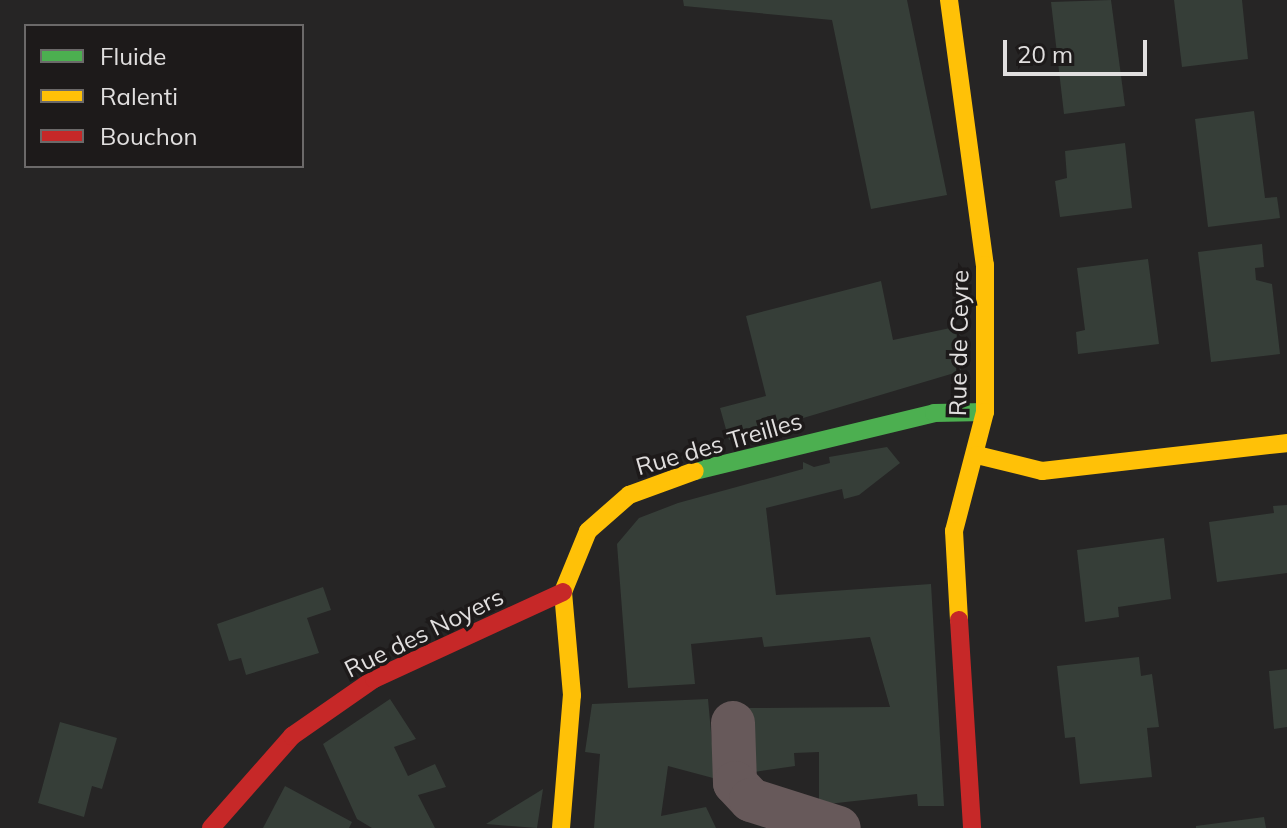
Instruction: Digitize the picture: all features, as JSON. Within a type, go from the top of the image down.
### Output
[{"type":"street","name":"Rue de Ceyre","points":[[949,0],[985,265],[985,412],[977,455],[954,531],[972,828]]},
{"type":"street","name":"Rue des Treilles","points":[[561,828],[572,695],[563,592],[588,531],[629,495],[697,470],[934,413],[985,412]]},
{"type":"street","points":[[977,455],[1042,471],[1287,443]]},
{"type":"street","name":"Rue des Noyers","points":[[211,828],[292,736],[374,679],[563,592]]},
{"type":"street","points":[[733,723],[735,783],[751,800],[839,828]]},
{"type":"building","points":[[683,0],[907,0],[947,195],[871,209],[832,20],[684,6]]},
{"type":"building","points":[[1111,0],[1125,106],[1064,114],[1051,2]]},
{"type":"building","points":[[1174,0],[1242,0],[1248,59],[1182,67]]},
{"type":"building","points":[[1254,111],[1265,198],[1277,197],[1280,218],[1208,227],[1195,119]]},
{"type":"building","points":[[1125,143],[1132,208],[1060,217],[1055,181],[1067,178],[1065,151]]},
{"type":"building","points":[[1262,244],[1264,267],[1255,268],[1256,280],[1272,284],[1280,354],[1211,362],[1198,252]]},
{"type":"building","points":[[1148,259],[1159,344],[1078,354],[1076,332],[1085,330],[1077,268]]},
{"type":"building","points":[[881,281],[893,340],[960,326],[961,371],[729,440],[720,408],[766,396],[746,316]]},
{"type":"building","points":[[887,447],[900,463],[859,495],[844,499],[842,489],[766,508],[776,595],[931,584],[944,806],[918,806],[917,794],[819,805],[819,752],[794,753],[795,766],[754,772],[749,708],[890,707],[870,637],[764,647],[762,637],[691,644],[695,684],[628,688],[617,544],[639,518],[678,503],[803,469],[803,462],[814,467],[830,463],[829,457]]},
{"type":"building","points":[[1287,505],[1287,573],[1217,582],[1209,522],[1274,513],[1273,506]]},
{"type":"building","points":[[1164,538],[1171,599],[1118,607],[1119,617],[1085,622],[1077,550]]},
{"type":"building","points":[[323,587],[331,610],[307,618],[319,653],[246,675],[241,658],[229,661],[217,624]]},
{"type":"building","points":[[1139,657],[1141,676],[1152,674],[1159,727],[1147,728],[1152,777],[1080,784],[1075,737],[1065,738],[1057,666]]},
{"type":"building","points":[[1287,669],[1287,727],[1274,729],[1269,671]]},
{"type":"building","points":[[390,699],[416,739],[394,747],[408,776],[435,764],[446,787],[418,795],[435,828],[372,828],[357,819],[323,744]]},
{"type":"building","points":[[708,699],[712,743],[718,744],[713,778],[668,766],[661,816],[706,807],[716,828],[594,828],[600,754],[585,752],[592,704]]},
{"type":"building","points":[[60,722],[117,738],[102,789],[92,786],[84,817],[38,803]]},
{"type":"building","points":[[285,786],[352,822],[349,828],[263,828]]},
{"type":"building","points":[[543,789],[537,828],[486,824]]},
{"type":"building","points":[[1264,817],[1266,828],[1196,828],[1196,826]]},
{"type":"traffic: fast","points":[[695,471],[934,413],[985,412]]},
{"type":"traffic: slow","points":[[949,0],[985,265],[985,412],[954,531],[959,620]]},
{"type":"traffic: slow","points":[[977,455],[1042,471],[1287,443]]},
{"type":"traffic: slow","points":[[561,828],[572,695],[563,592],[588,531],[629,495],[695,471]]},
{"type":"traffic: jam","points":[[211,828],[292,736],[374,679],[563,592]]},
{"type":"traffic: jam","points":[[959,620],[972,828]]}]
